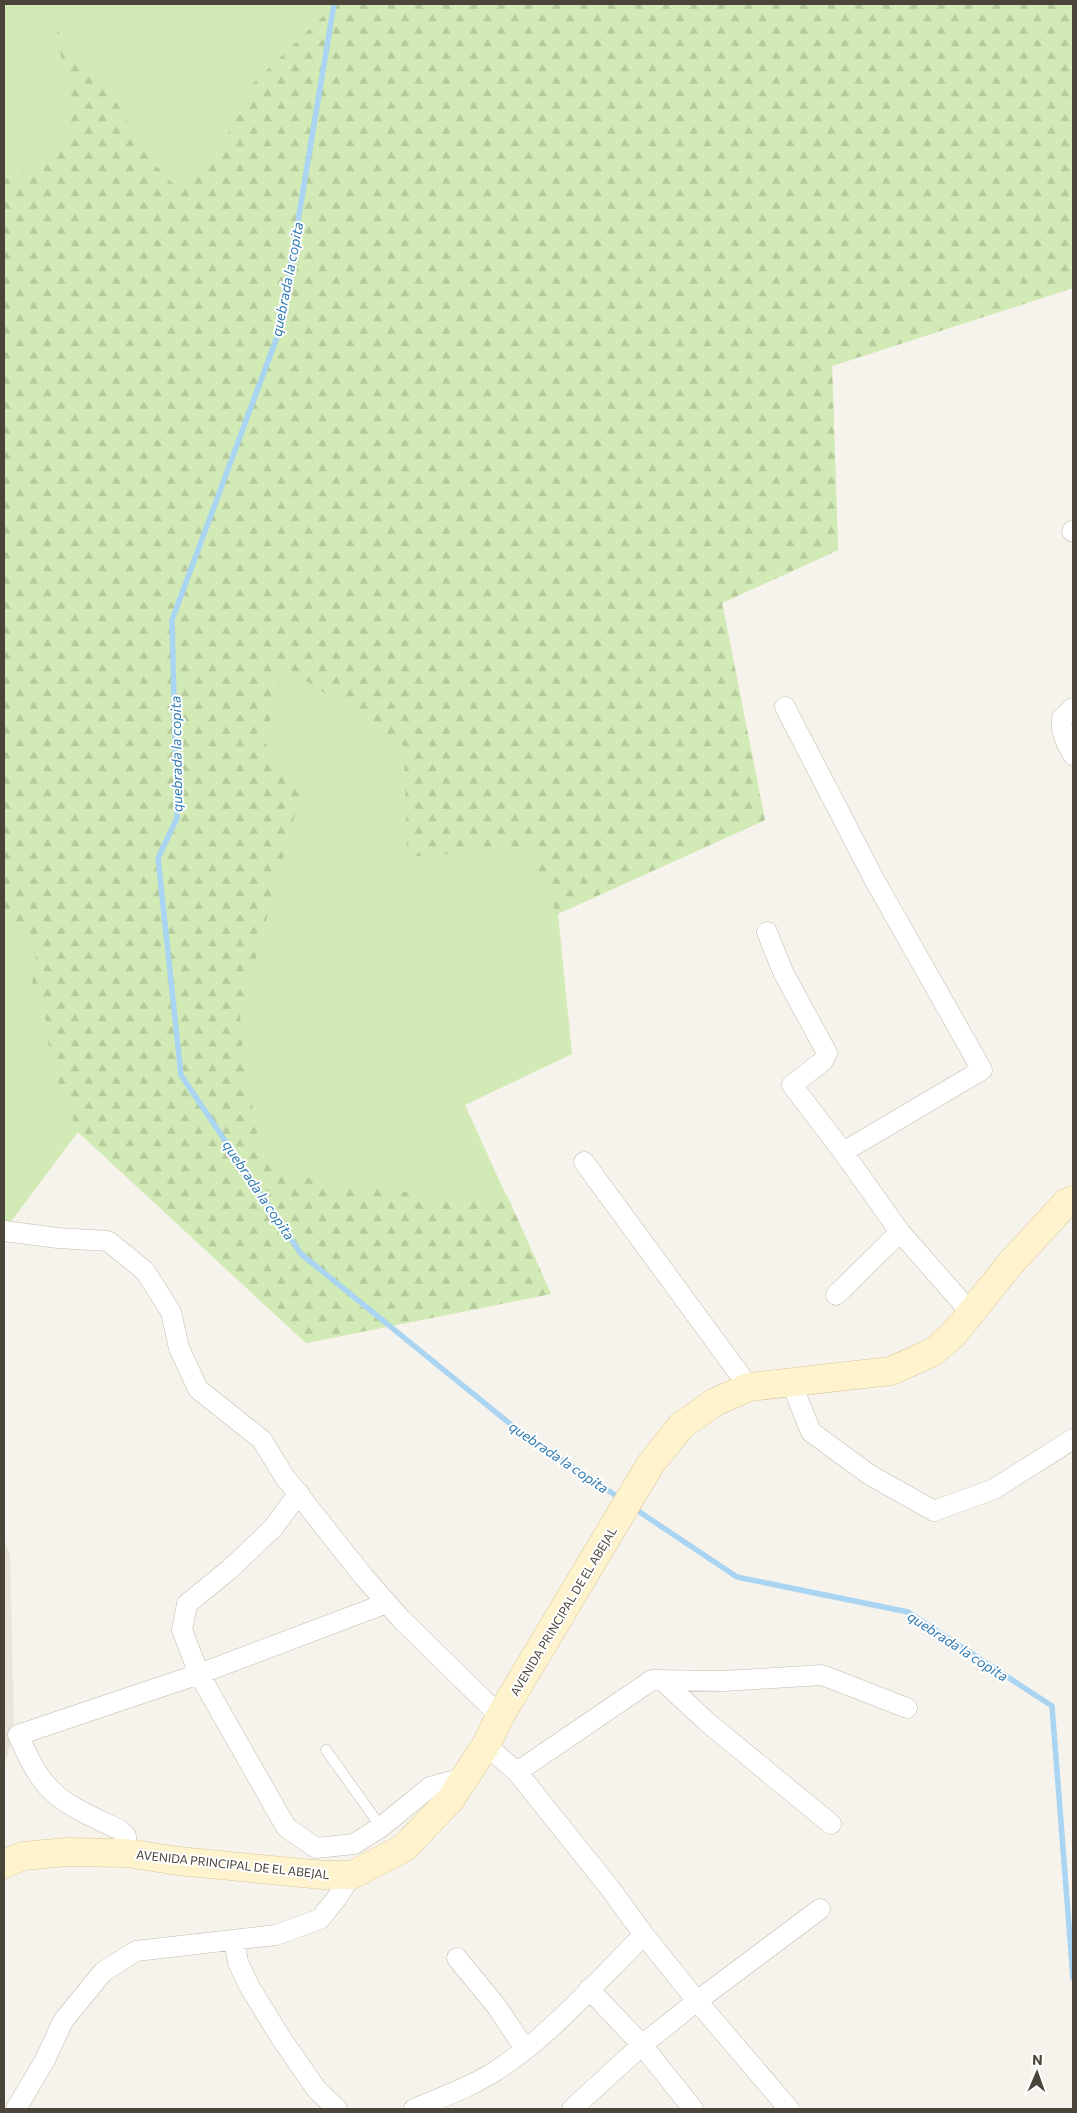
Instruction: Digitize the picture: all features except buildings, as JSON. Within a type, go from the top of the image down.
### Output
[{"type":"main road","name":"AVENIDA PRINCIPAL DE EL ABEJAL","points":[[4,1864],[22,1856],[58,1853],[127,1853],[178,1861],[322,1875],[352,1875],[404,1848],[450,1800],[467,1777],[500,1716],[650,1465],[681,1426],[715,1402],[748,1387],[891,1371],[933,1352],[953,1335],[1010,1264],[1071,1203]]},
{"type":"street","points":[[785,707],[874,879],[982,1070],[843,1152]]},
{"type":"street","points":[[1073,708],[1062,718],[1061,724],[1064,740],[1073,755]]},
{"type":"street","points":[[767,932],[783,972],[827,1053],[823,1061],[792,1085],[900,1232],[972,1313]]},
{"type":"street","points":[[584,1162],[748,1387]]},
{"type":"street","points":[[4,1231],[58,1238],[108,1241],[145,1271],[171,1312],[179,1348],[198,1389],[262,1440],[284,1476],[387,1603],[500,1716]]},
{"type":"street","points":[[836,1294],[900,1232]]},
{"type":"street","points":[[791,1382],[811,1432],[870,1475],[934,1511],[994,1489],[1073,1439]]},
{"type":"street","points":[[299,1493],[273,1528],[230,1569],[188,1604],[182,1630],[199,1674],[286,1827],[316,1848],[354,1844],[381,1826],[430,1787],[467,1777]]},
{"type":"street","points":[[127,1853],[126,1836],[120,1830],[71,1806],[46,1786],[18,1735],[199,1674],[387,1603]]},
{"type":"street","points":[[517,1772],[652,1680],[724,1681],[822,1675],[906,1708]]},
{"type":"street","points":[[662,1680],[707,1722],[831,1824]]},
{"type":"street","points":[[486,1745],[517,1772],[697,2001],[789,2109]]},
{"type":"street","points":[[16,2109],[46,2060],[63,2021],[103,1972],[136,1951],[276,1935],[320,1919],[352,1875]]},
{"type":"street","points":[[572,2109],[642,2045],[697,2001],[820,1909]]},
{"type":"street","points":[[414,2109],[483,2079],[499,2069],[560,2018],[644,1935]]},
{"type":"street","points":[[234,1941],[238,1962],[249,1986],[280,2038],[317,2090],[337,2109]]},
{"type":"street","points":[[457,1958],[497,2007],[525,2049]]},
{"type":"street","points":[[589,1989],[642,2045],[693,2109]]},
{"type":"lane","points":[[326,1750],[381,1826]]},
{"type":"shaded area","points":[[4,1541],[10,1554],[14,1732],[4,1766]]},
{"type":"green space","points":[[4,4],[1073,4],[1073,288],[832,366],[838,550],[722,603],[765,820],[558,914],[572,1054],[465,1105],[551,1294],[306,1343],[78,1132],[4,1231]]},
{"type":"green space","points":[[336,4],[1073,4],[1073,288],[832,366],[838,550],[722,603],[765,820],[557,914],[528,848],[407,857],[404,746],[282,665],[265,743],[303,786],[240,1016],[243,1053],[257,1133],[270,1168],[352,1188],[392,1189],[430,1197],[468,1199],[507,1195],[551,1294],[306,1343],[78,1132],[49,1059],[48,1024],[31,993],[36,955],[15,925],[4,928],[4,180],[34,165],[66,134],[71,96],[53,24],[76,56],[106,84],[148,157],[176,187],[208,162],[231,129],[247,89]]},
{"type":"waterway","name":"quebrada la copita","points":[[334,4],[280,329],[172,620],[177,818],[158,858],[181,1075],[301,1254],[519,1431],[621,1499]]},
{"type":"waterway","name":"quebrada la copita","points":[[632,1507],[737,1577],[908,1612],[1052,1706],[1073,1978]]}]
